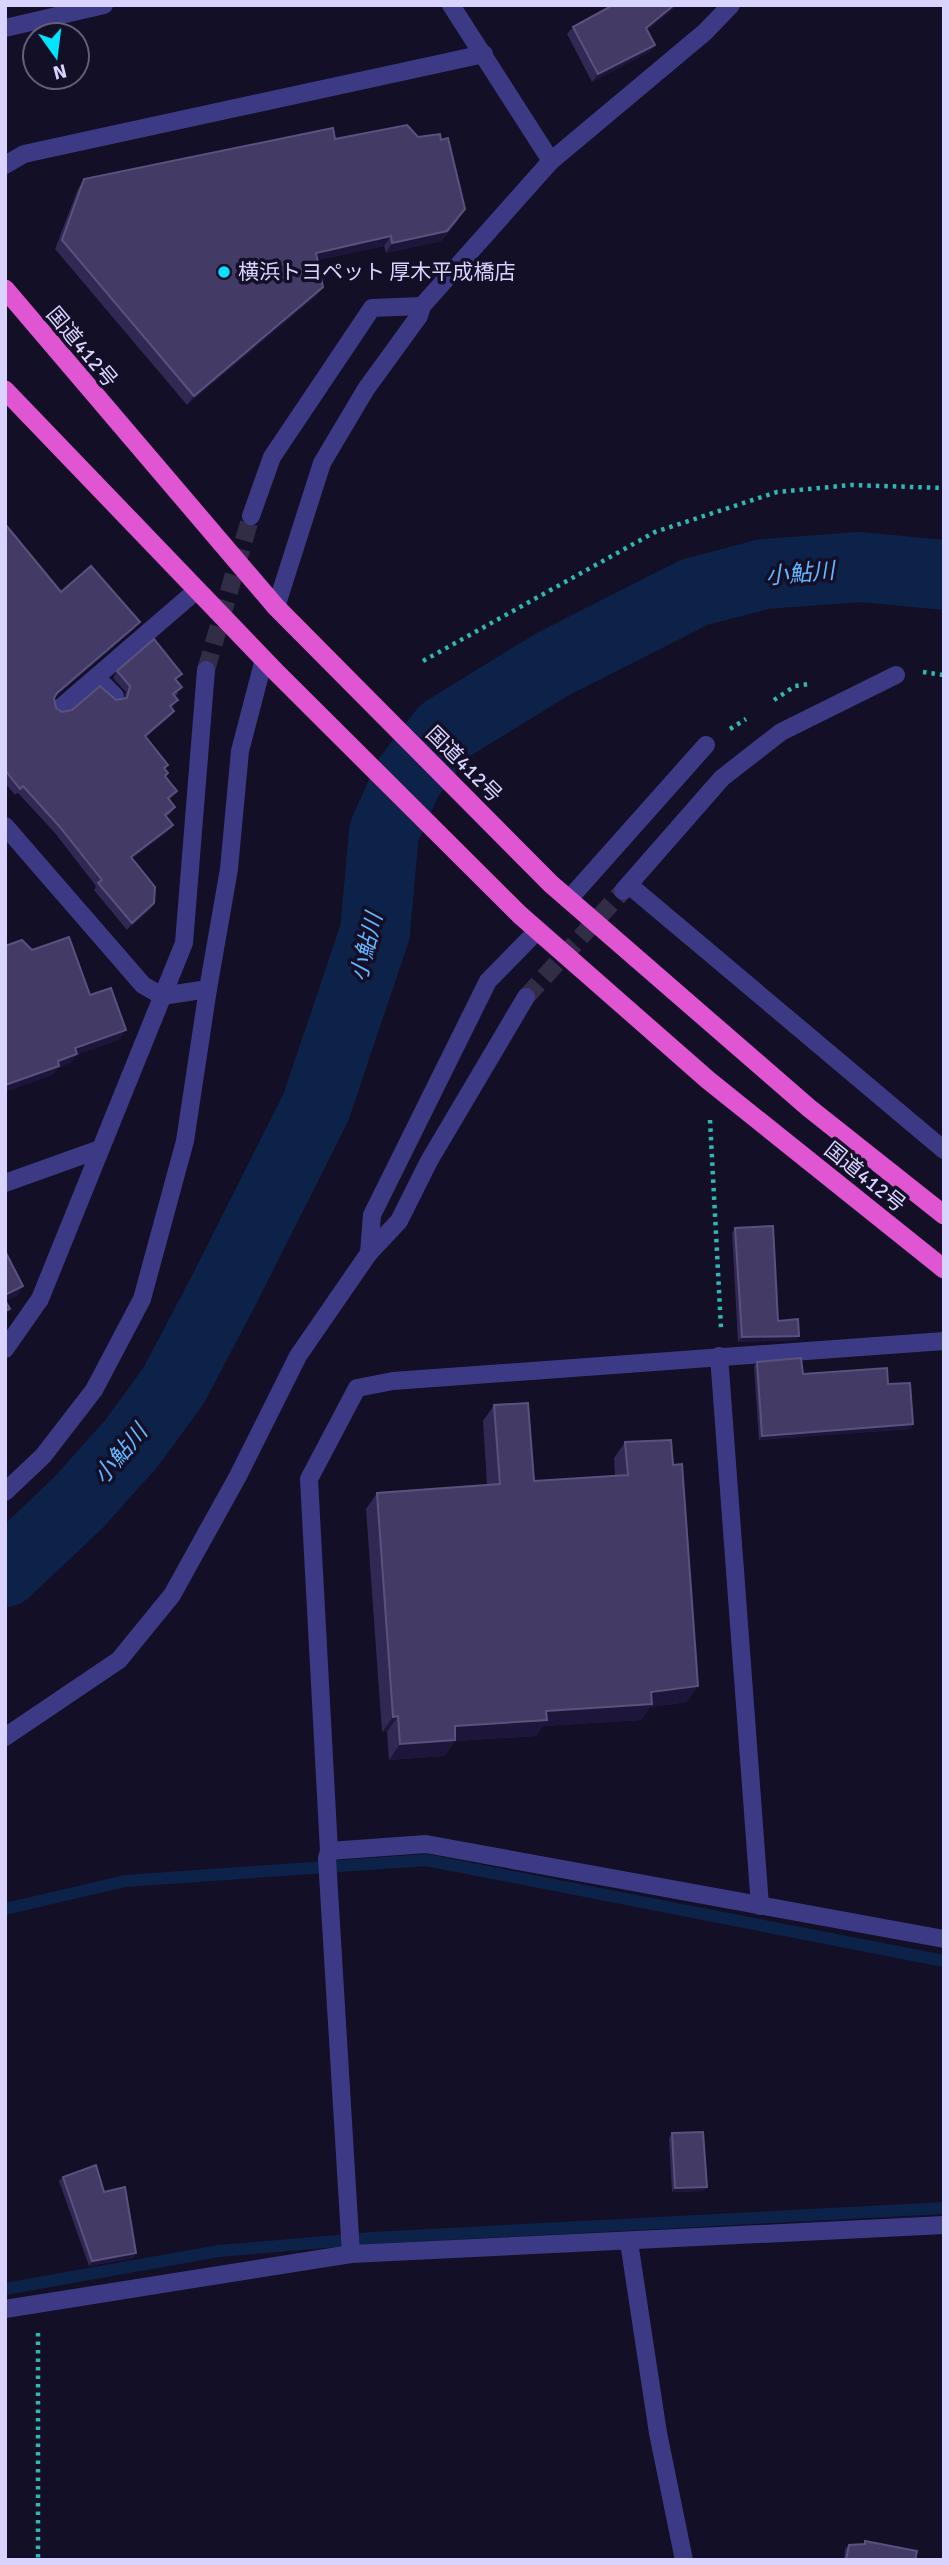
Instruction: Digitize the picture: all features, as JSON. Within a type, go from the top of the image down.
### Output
[{"type":"highway","name":"国道412号","points":[[5,289],[283,614],[551,884],[809,1108],[944,1215]]},
{"type":"highway","name":"国道412号","points":[[5,390],[270,665],[520,915],[708,1080],[944,1269]]},
{"type":"street","points":[[5,28],[104,5]]},
{"type":"street","points":[[451,5],[551,161]]},
{"type":"street","points":[[283,614],[323,463],[366,390],[419,316],[422,306],[551,161],[705,32],[731,5]]},
{"type":"street","points":[[5,164],[23,155],[484,54]]},
{"type":"street","points":[[251,516],[272,457],[372,308],[422,306]]},
{"type":"street","points":[[60,708],[197,590]]},
{"type":"street","points":[[5,1492],[43,1455],[94,1390],[142,1299],[185,1141],[229,869],[240,751],[270,665]]},
{"type":"street","points":[[5,1349],[40,1299],[184,943],[206,670]]},
{"type":"street","points":[[896,675],[781,732],[722,778],[625,889],[944,1150]]},
{"type":"street","points":[[96,677],[115,696]]},
{"type":"street","points":[[569,899],[706,746]]},
{"type":"street","points":[[5,827],[143,985],[162,996],[208,989]]},
{"type":"street","points":[[369,1253],[372,1215],[464,1023],[488,981],[538,930]]},
{"type":"street","points":[[5,1737],[119,1660],[172,1595],[238,1476],[298,1356],[369,1253],[399,1221],[429,1161],[526,996]]},
{"type":"street","points":[[5,1183],[100,1149]]},
{"type":"street","points":[[351,2253],[309,1479],[357,1388],[393,1381],[944,1341]]},
{"type":"street","points":[[719,1356],[760,1906]]},
{"type":"street","points":[[328,1854],[425,1844],[944,1939]]},
{"type":"street","points":[[5,2309],[351,2253],[629,2242],[944,2225]]},
{"type":"street","points":[[629,2242],[658,2433],[684,2560]]},
{"type":"path","points":[[424,661],[655,532],[777,492],[851,485],[944,488]]},
{"type":"path","points":[[708,1080],[722,1344],[719,1356]]},
{"type":"path","points":[[38,2304],[38,2560]]},
{"type":"building","points":[[613,5],[674,5],[646,28],[655,45],[598,74],[573,27]]},
{"type":"building","points":[[407,125],[418,137],[440,134],[441,140],[448,138],[465,209],[447,231],[392,243],[391,236],[316,253],[323,287],[194,396],[62,240],[84,179],[333,128],[335,139]]},
{"type":"building","points":[[5,524],[61,592],[91,566],[140,622],[57,693],[54,698],[56,708],[62,712],[72,710],[100,686],[116,700],[127,698],[130,686],[117,671],[154,639],[182,674],[175,679],[182,687],[173,694],[178,700],[170,706],[174,711],[145,736],[168,765],[164,768],[168,773],[165,776],[177,791],[168,798],[175,807],[165,815],[173,825],[131,857],[155,887],[154,903],[132,923],[98,883],[102,880],[59,826],[23,786],[20,789],[5,770]]},
{"type":"building","points":[[69,937],[90,995],[111,988],[126,1030],[75,1048],[77,1054],[58,1061],[59,1066],[5,1085],[5,946],[22,940],[32,950]]},
{"type":"building","points":[[773,1226],[778,1321],[798,1319],[799,1336],[742,1337],[735,1228]]},
{"type":"building","points":[[5,1251],[23,1286],[5,1295]]},
{"type":"building","points":[[801,1358],[803,1374],[887,1368],[888,1384],[910,1383],[913,1424],[762,1436],[757,1362]]},
{"type":"building","points":[[528,1403],[534,1481],[628,1475],[625,1442],[671,1440],[673,1465],[682,1464],[698,1686],[651,1692],[652,1704],[546,1711],[547,1720],[455,1726],[455,1740],[400,1744],[398,1716],[393,1717],[377,1493],[500,1484],[494,1405]]},
{"type":"building","points":[[703,2132],[707,2187],[675,2188],[672,2133]]},
{"type":"building","points":[[96,2165],[104,2192],[125,2187],[136,2253],[92,2261],[63,2177]]},
{"type":"building","points":[[865,2541],[917,2551],[915,2560],[846,2560],[849,2545],[865,2544]]},
{"type":"waterway","name":"小鮎川","points":[[5,1572],[78,1503],[131,1444],[174,1385],[226,1286],[316,1107],[375,932],[384,832],[408,778],[444,731],[553,664],[695,592],[764,574],[861,567],[944,575]]},
{"type":"waterway","points":[[5,1909],[125,1881],[426,1860],[944,1961]]},
{"type":"waterway","points":[[5,2289],[219,2251],[372,2238],[944,2208]]},
{"type":"tunnel","points":[[206,670],[251,516]]},
{"type":"tunnel","points":[[526,997],[621,893]]},
{"type":"place","name":"横浜トヨペット 厚木平成橋店","points":[[224,272]]}]
